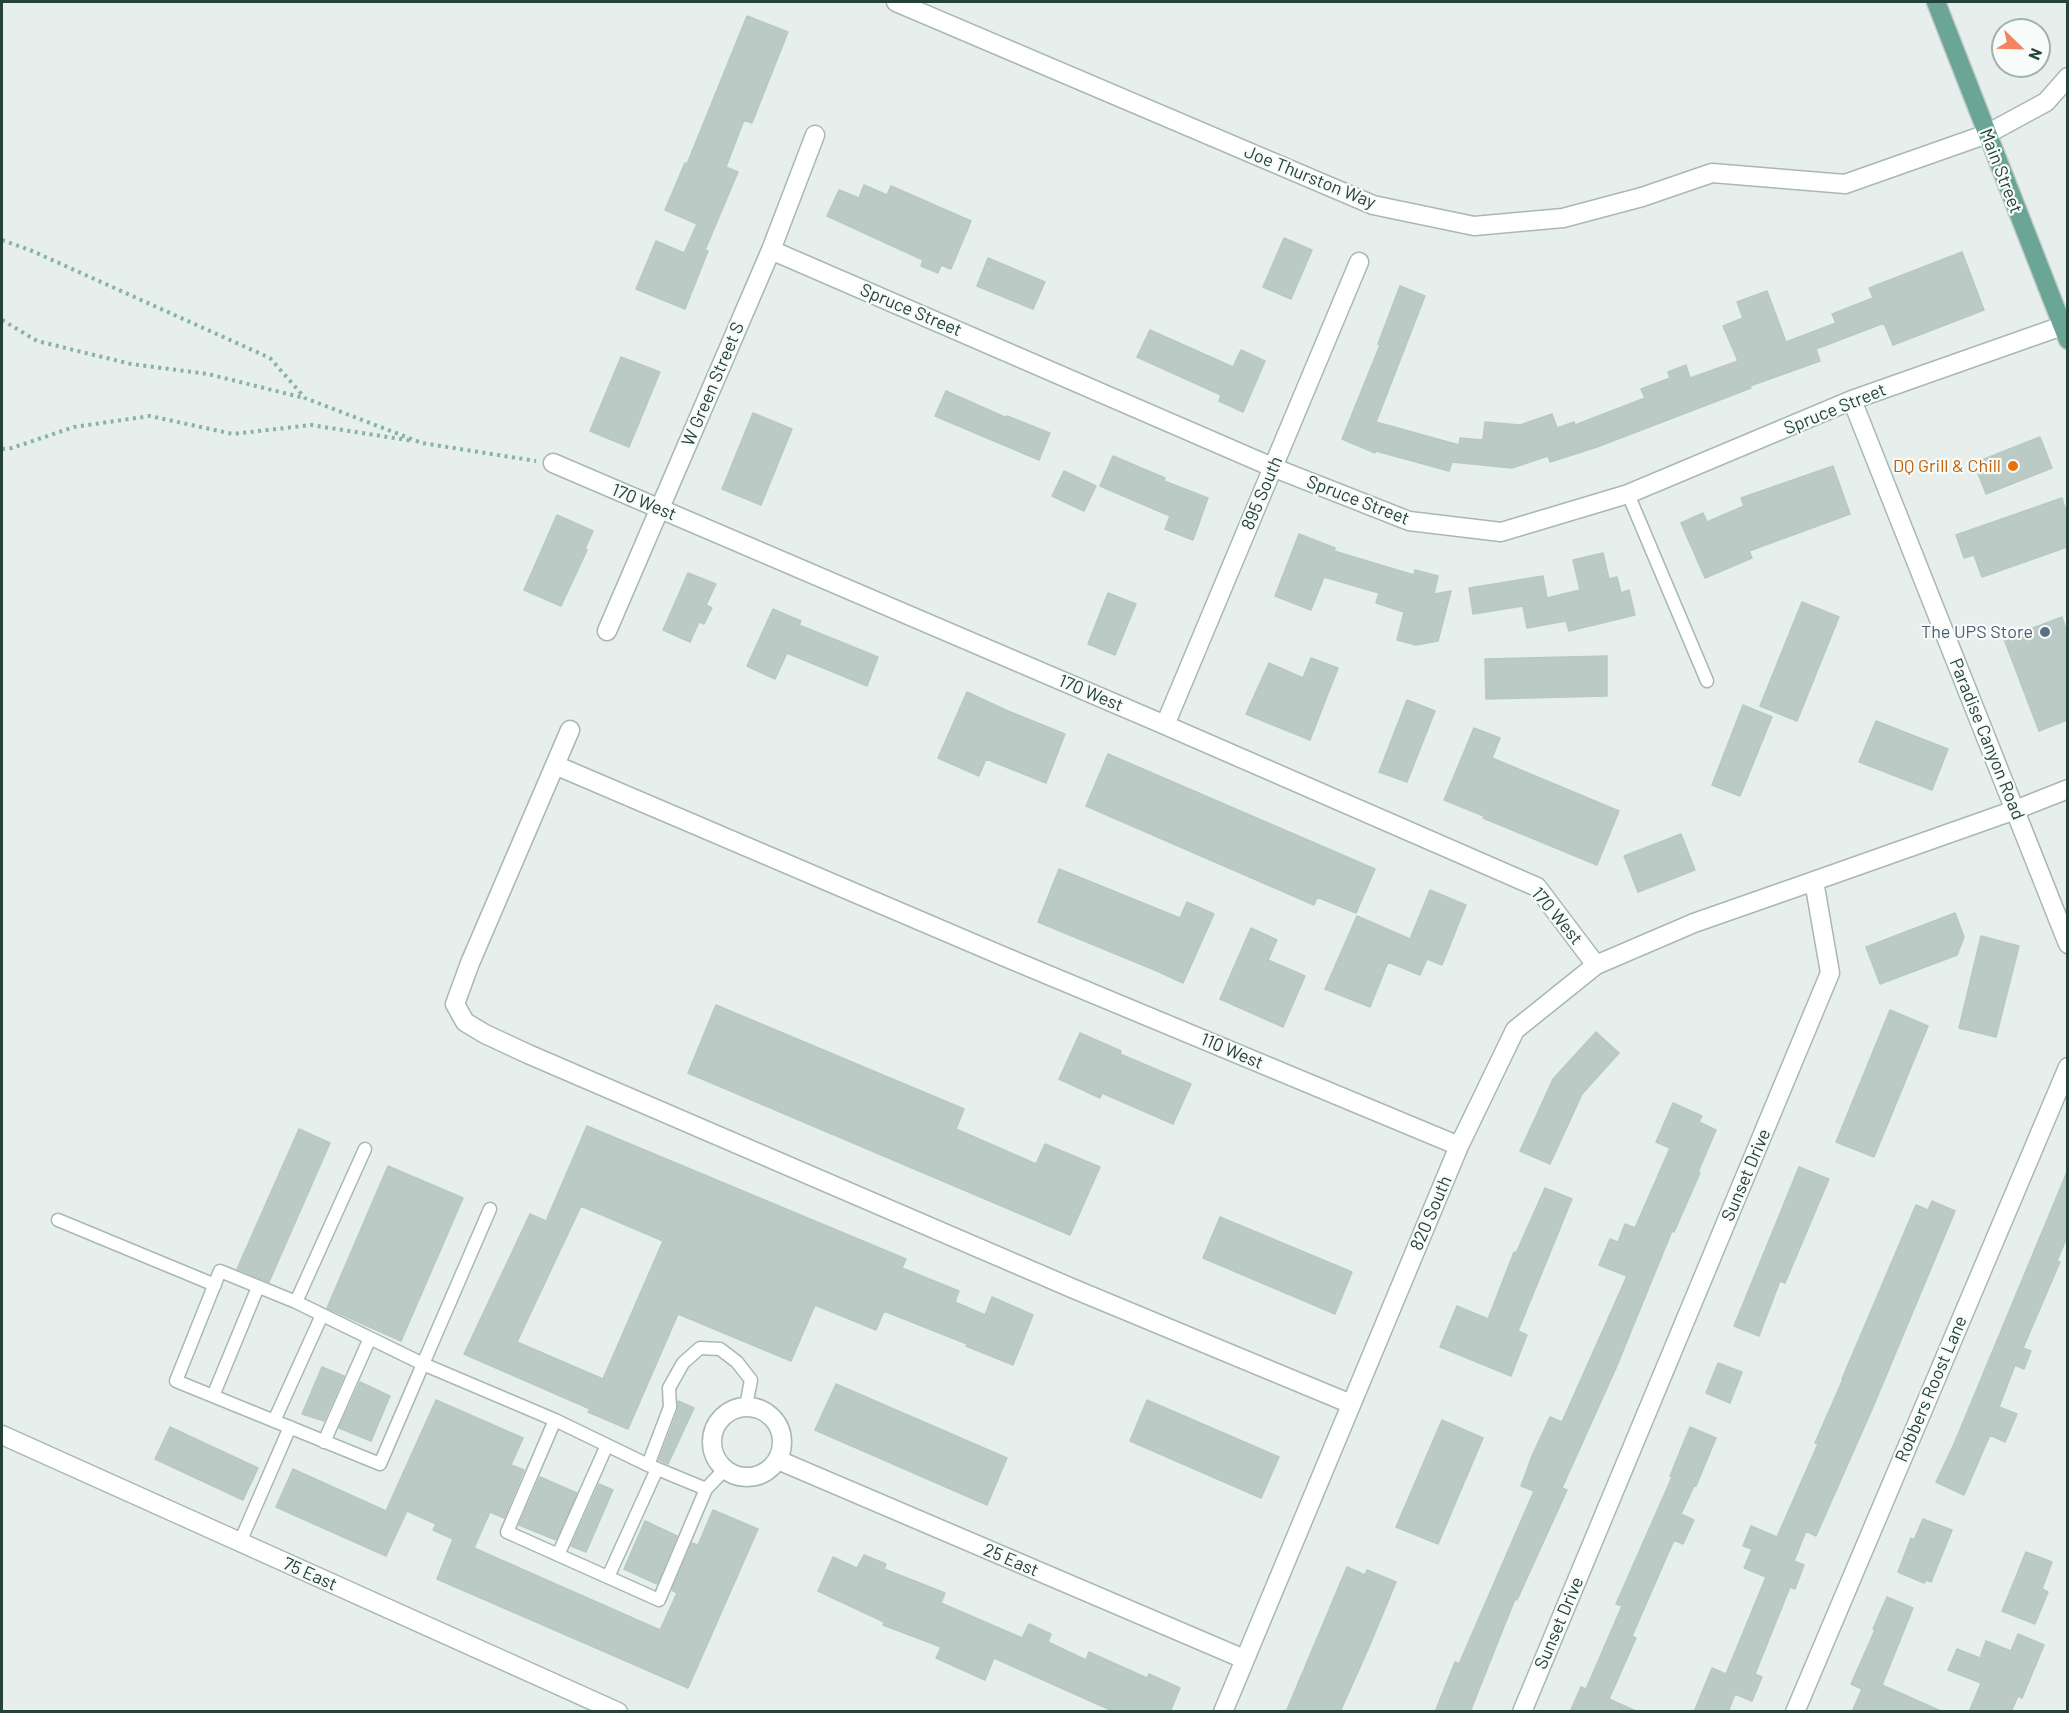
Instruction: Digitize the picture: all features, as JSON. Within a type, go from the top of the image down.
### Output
[{"type":"main road","name":"Main Street","points":[[1936,2],[2065,333]]},
{"type":"street","name":"Joe Thurston Way","points":[[896,2],[1373,205],[1474,226],[1563,218],[1642,197],[1712,174],[1845,184],[1987,134],[2046,102],[2067,77]]},
{"type":"street","name":"W Green Street S","points":[[607,631],[771,250],[814,135]]},
{"type":"street","name":"Spruce Street","points":[[771,250],[1272,467],[1409,521],[1501,532],[1628,494],[1852,400],[2065,333]]},
{"type":"street","name":"895 South","points":[[1165,725],[1359,262]]},
{"type":"street","name":"Paradise Canyon Road","points":[[1852,400],[2067,944]]},
{"type":"street","name":"170 West","points":[[553,463],[1537,886],[1596,965]]},
{"type":"street","points":[[570,730],[470,963],[455,1004],[465,1022],[539,1059],[1074,1289],[1351,1404]]},
{"type":"street","name":"110 West","points":[[555,765],[1005,957],[1459,1146]]},
{"type":"street","points":[[1814,881],[2015,810],[2067,789]]},
{"type":"street","name":"820 South","points":[[1224,1712],[1244,1659],[1459,1146],[1515,1030],[1596,965],[1694,923],[1814,881]]},
{"type":"street","name":"Sunset Drive","points":[[1522,1712],[1830,973],[1814,881]]},
{"type":"street","name":"Robbers Roost Lane","points":[[1795,1712],[2067,1067]]},
{"type":"street","points":[[746,1406],[766,1412],[780,1428],[783,1439],[778,1460],[759,1476],[747,1478],[735,1476],[724,1470],[716,1460],[712,1449],[712,1437],[716,1425],[728,1412],[746,1406]]},
{"type":"street","name":"75 East","points":[[2,1435],[618,1712]]},
{"type":"street","name":"25 East","points":[[778,1460],[1244,1659]]},
{"type":"lane","points":[[1628,494],[1707,681]]},
{"type":"lane","points":[[296,1302],[365,1149]]},
{"type":"lane","points":[[490,1209],[423,1364],[380,1464],[176,1381],[220,1271],[296,1302],[423,1364],[555,1420],[653,1467],[706,1489]]},
{"type":"lane","points":[[58,1220],[215,1285]]},
{"type":"lane","points":[[213,1396],[258,1287]]},
{"type":"lane","points":[[274,1421],[322,1315]]},
{"type":"lane","points":[[324,1442],[369,1338]]},
{"type":"lane","points":[[608,1577],[653,1467],[670,1407],[669,1388],[683,1363],[700,1348],[720,1348],[737,1362],[751,1380],[746,1406]]},
{"type":"lane","points":[[555,1420],[507,1533],[659,1600],[706,1489],[724,1470]]},
{"type":"lane","points":[[240,1542],[290,1427]]},
{"type":"lane","points":[[558,1555],[607,1445]]},
{"type":"path","points":[[2,240],[30,250],[270,358],[305,398]]},
{"type":"path","points":[[2,320],[37,341],[131,364],[208,374],[305,398],[423,443]]},
{"type":"path","points":[[2,449],[12,448],[74,427],[150,416],[233,434],[311,425],[553,463]]},
{"type":"building","points":[[747,16],[788,32],[752,123],[744,120],[726,167],[738,172],[705,250],[708,251],[685,309],[636,289],[656,241],[684,253],[697,224],[665,210],[685,163],[687,164]]},
{"type":"building","points":[[864,185],[887,195],[891,186],[971,221],[951,269],[941,265],[938,273],[921,266],[923,260],[827,216],[839,190],[859,198]]},
{"type":"building","points":[[1284,238],[1312,250],[1291,299],[1263,287]]},
{"type":"building","points":[[1962,252],[1984,310],[1893,345],[1884,323],[1816,349],[1820,361],[1750,386],[1751,388],[1597,447],[1550,462],[1548,456],[1512,468],[1452,462],[1449,471],[1376,451],[1375,453],[1342,439],[1380,345],[1378,344],[1400,286],[1425,296],[1376,422],[1459,445],[1460,438],[1483,440],[1485,422],[1520,425],[1552,414],[1557,428],[1574,422],[1575,425],[1645,398],[1641,389],[1670,378],[1668,372],[1686,365],[1690,378],[1738,361],[1723,326],[1743,318],[1737,302],[1767,291],[1786,342],[1836,323],[1832,314],[1873,298],[1869,288]]},
{"type":"building","points":[[988,258],[1045,282],[1033,309],[977,286]]},
{"type":"building","points":[[1150,330],[1233,367],[1241,350],[1265,361],[1243,412],[1219,401],[1221,395],[1137,357]]},
{"type":"building","points":[[621,357],[660,372],[629,447],[590,431]]},
{"type":"building","points":[[946,391],[1007,418],[1007,416],[1050,433],[1039,460],[935,416]]},
{"type":"building","points":[[753,413],[792,429],[761,505],[722,489]]},
{"type":"building","name":"DQ Grill & Chill","points":[[2040,437],[2052,468],[1986,494],[1974,463]]},
{"type":"building","points":[[1113,456],[1165,478],[1164,481],[1208,498],[1193,540],[1165,529],[1170,516],[1100,486]]},
{"type":"building","points":[[1833,466],[1850,514],[1749,551],[1752,558],[1705,578],[1681,523],[1703,513],[1707,522],[1744,506],[1741,498]]},
{"type":"building","points":[[1064,471],[1096,486],[1084,511],[1052,496]]},
{"type":"building","points":[[2062,498],[2067,515],[2067,547],[1982,577],[1974,555],[1964,558],[1956,535]]},
{"type":"building","points":[[557,515],[593,531],[585,549],[587,550],[561,606],[524,590]]},
{"type":"building","points":[[1299,534],[1335,548],[1334,551],[1414,575],[1415,570],[1438,576],[1434,594],[1451,591],[1438,641],[1416,645],[1397,640],[1404,612],[1376,603],[1379,593],[1324,577],[1311,610],[1275,596]]},
{"type":"building","points":[[1603,553],[1609,579],[1617,577],[1621,593],[1629,590],[1635,615],[1569,631],[1566,621],[1527,628],[1523,606],[1473,614],[1469,588],[1543,576],[1547,598],[1580,590],[1573,560]]},
{"type":"building","points":[[688,573],[716,584],[706,605],[712,608],[704,624],[699,622],[690,642],[663,630]]},
{"type":"building","points":[[1108,593],[1136,604],[1115,655],[1088,644]]},
{"type":"building","points":[[1802,602],[1839,617],[1797,721],[1760,706]]},
{"type":"building","points":[[773,609],[801,621],[799,625],[878,657],[867,686],[787,653],[775,679],[747,666]]},
{"type":"building","points":[[2062,617],[2067,632],[2067,720],[2039,731],[2004,639]]},
{"type":"building","points":[[1607,656],[1607,696],[1486,699],[1485,659]]},
{"type":"building","points":[[1311,658],[1338,668],[1310,740],[1246,714],[1269,663],[1303,678]]},
{"type":"building","points":[[967,692],[1065,734],[1046,783],[986,759],[979,776],[938,758]]},
{"type":"building","points":[[1407,700],[1435,711],[1407,782],[1379,772]]},
{"type":"building","points":[[1743,705],[1772,717],[1740,796],[1712,785]]},
{"type":"building","points":[[1876,721],[1948,749],[1932,790],[1859,762]]},
{"type":"building","points":[[1474,728],[1500,738],[1492,758],[1619,811],[1597,865],[1444,800]]},
{"type":"building","points":[[1108,754],[1375,869],[1356,913],[1317,897],[1314,905],[1086,806]]},
{"type":"building","points":[[1681,834],[1695,870],[1638,892],[1624,856]]},
{"type":"building","points":[[1059,869],[1180,918],[1187,902],[1214,914],[1183,983],[1038,922]]},
{"type":"building","points":[[1430,890],[1466,905],[1442,965],[1427,959],[1420,975],[1388,962],[1370,1007],[1325,989],[1357,916],[1410,939]]},
{"type":"building","points":[[1955,913],[1964,937],[1957,955],[1880,984],[1866,947]]},
{"type":"building","points":[[1251,928],[1277,940],[1268,960],[1305,976],[1283,1027],[1220,999]]},
{"type":"building","points":[[1981,936],[2019,946],[1996,1037],[1959,1028]]},
{"type":"building","points":[[716,1005],[964,1109],[956,1129],[1036,1164],[1045,1144],[1100,1167],[1070,1235],[688,1073]]},
{"type":"building","points":[[1890,1010],[1928,1026],[1874,1157],[1836,1142]]},
{"type":"building","points":[[1596,1032],[1619,1053],[1582,1094],[1550,1164],[1520,1151],[1553,1079]]},
{"type":"building","points":[[1080,1033],[1121,1051],[1120,1054],[1191,1084],[1173,1124],[1102,1093],[1100,1098],[1059,1079]]},
{"type":"building","points":[[1673,1103],[1702,1116],[1699,1122],[1716,1130],[1698,1172],[1700,1173],[1674,1232],[1672,1231],[1616,1368],[1562,1488],[1567,1490],[1517,1600],[1515,1599],[1470,1712],[1435,1712],[1455,1662],[1459,1664],[1534,1491],[1521,1486],[1532,1456],[1550,1417],[1562,1422],[1627,1276],[1599,1265],[1610,1239],[1618,1242],[1625,1224],[1635,1228],[1670,1148],[1656,1142]]},
{"type":"building","points":[[587,1126],[906,1259],[902,1268],[959,1291],[955,1302],[985,1315],[992,1297],[1033,1315],[1013,1365],[884,1311],[876,1330],[815,1305],[791,1361],[678,1314],[628,1429],[588,1412],[590,1409],[464,1354],[530,1214],[546,1221]],"holes":[[[581,1206],[663,1241],[603,1379],[517,1342]]]},
{"type":"building","points":[[299,1129],[330,1143],[269,1282],[237,1269]]},
{"type":"building","points":[[388,1166],[463,1198],[401,1341],[327,1308]]},
{"type":"building","points":[[1799,1167],[1829,1179],[1785,1283],[1780,1281],[1759,1336],[1734,1326]]},
{"type":"building","points":[[2067,1172],[2067,1237],[2057,1261],[2060,1262],[2023,1348],[2031,1351],[2024,1369],[2015,1365],[1999,1407],[2017,1414],[2005,1442],[1990,1435],[1964,1495],[1936,1482]]},
{"type":"building","points":[[1545,1188],[1572,1199],[1518,1331],[1527,1335],[1511,1376],[1440,1347],[1457,1306],[1488,1319],[1514,1252],[1516,1253]]},
{"type":"building","points":[[1932,1201],[1955,1211],[1816,1536],[1806,1531],[1794,1561],[1804,1565],[1795,1589],[1790,1587],[1755,1674],[1762,1677],[1752,1701],[1735,1694],[1728,1712],[1694,1712],[1712,1668],[1726,1674],[1766,1577],[1744,1568],[1752,1549],[1743,1546],[1751,1526],[1777,1537],[1818,1444],[1815,1443],[1916,1205],[1928,1210]]},
{"type":"building","points":[[1220,1217],[1352,1272],[1335,1314],[1203,1258]]},
{"type":"building","points":[[1718,1363],[1742,1372],[1730,1403],[1706,1393]]},
{"type":"building","points":[[322,1367],[344,1376],[324,1421],[302,1414]]},
{"type":"building","points":[[360,1382],[390,1396],[371,1441],[339,1428]]},
{"type":"building","points":[[836,1384],[1007,1458],[987,1505],[815,1430]]},
{"type":"building","points":[[436,1400],[523,1438],[511,1465],[524,1470],[504,1518],[490,1512],[474,1548],[660,1630],[677,1593],[672,1590],[692,1543],[698,1545],[713,1510],[758,1529],[688,1688],[437,1579],[453,1539],[433,1530],[436,1524],[407,1511],[386,1556],[276,1507],[293,1469],[386,1511]]},
{"type":"building","points":[[1147,1400],[1279,1457],[1261,1498],[1130,1441]]},
{"type":"building","points":[[678,1401],[694,1408],[668,1464],[659,1460],[678,1410]]},
{"type":"building","points":[[1442,1420],[1483,1438],[1438,1544],[1396,1527]]},
{"type":"building","points":[[170,1427],[258,1468],[243,1500],[155,1459]]},
{"type":"building","points":[[1690,1427],[1716,1438],[1696,1486],[1681,1514],[1694,1520],[1683,1544],[1674,1540],[1632,1636],[1636,1638],[1609,1699],[1638,1712],[1570,1712],[1581,1687],[1586,1689],[1622,1606],[1616,1604],[1672,1477],[1670,1476]]},
{"type":"building","points":[[540,1477],[577,1493],[556,1540],[519,1525]]},
{"type":"building","points":[[599,1484],[613,1490],[586,1552],[571,1546]]},
{"type":"building","points":[[1923,1519],[1952,1530],[1931,1582],[1926,1580],[1924,1583],[1898,1572],[1911,1538],[1914,1540]]},
{"type":"building","points":[[645,1521],[677,1536],[657,1584],[624,1569]]},
{"type":"building","points":[[2026,1552],[2052,1562],[2042,1589],[2048,1592],[2035,1624],[2002,1611]]},
{"type":"building","points":[[864,1555],[886,1564],[884,1569],[945,1593],[941,1603],[1022,1638],[1029,1624],[1051,1634],[1048,1642],[1086,1660],[1089,1652],[1147,1678],[1149,1674],[1180,1688],[1170,1712],[1115,1712],[994,1658],[985,1680],[936,1658],[941,1647],[883,1625],[884,1622],[818,1591],[833,1557],[857,1568]]},
{"type":"building","points":[[1347,1567],[1365,1575],[1367,1570],[1396,1582],[1369,1647],[1340,1712],[1286,1712]]},
{"type":"building","points":[[1887,1597],[1913,1608],[1882,1685],[1943,1712],[1852,1712],[1862,1689],[1851,1684]]},
{"type":"building","points":[[2018,1634],[2044,1645],[2022,1698],[2018,1696],[2011,1712],[1969,1712],[1981,1683],[1948,1670],[1957,1649],[1980,1658],[1986,1641],[2011,1651]]},
{"type":"place","name":"DQ Grill & Chill","points":[[2013,466]]},
{"type":"place","name":"The UPS Store","points":[[2045,632]]}]
